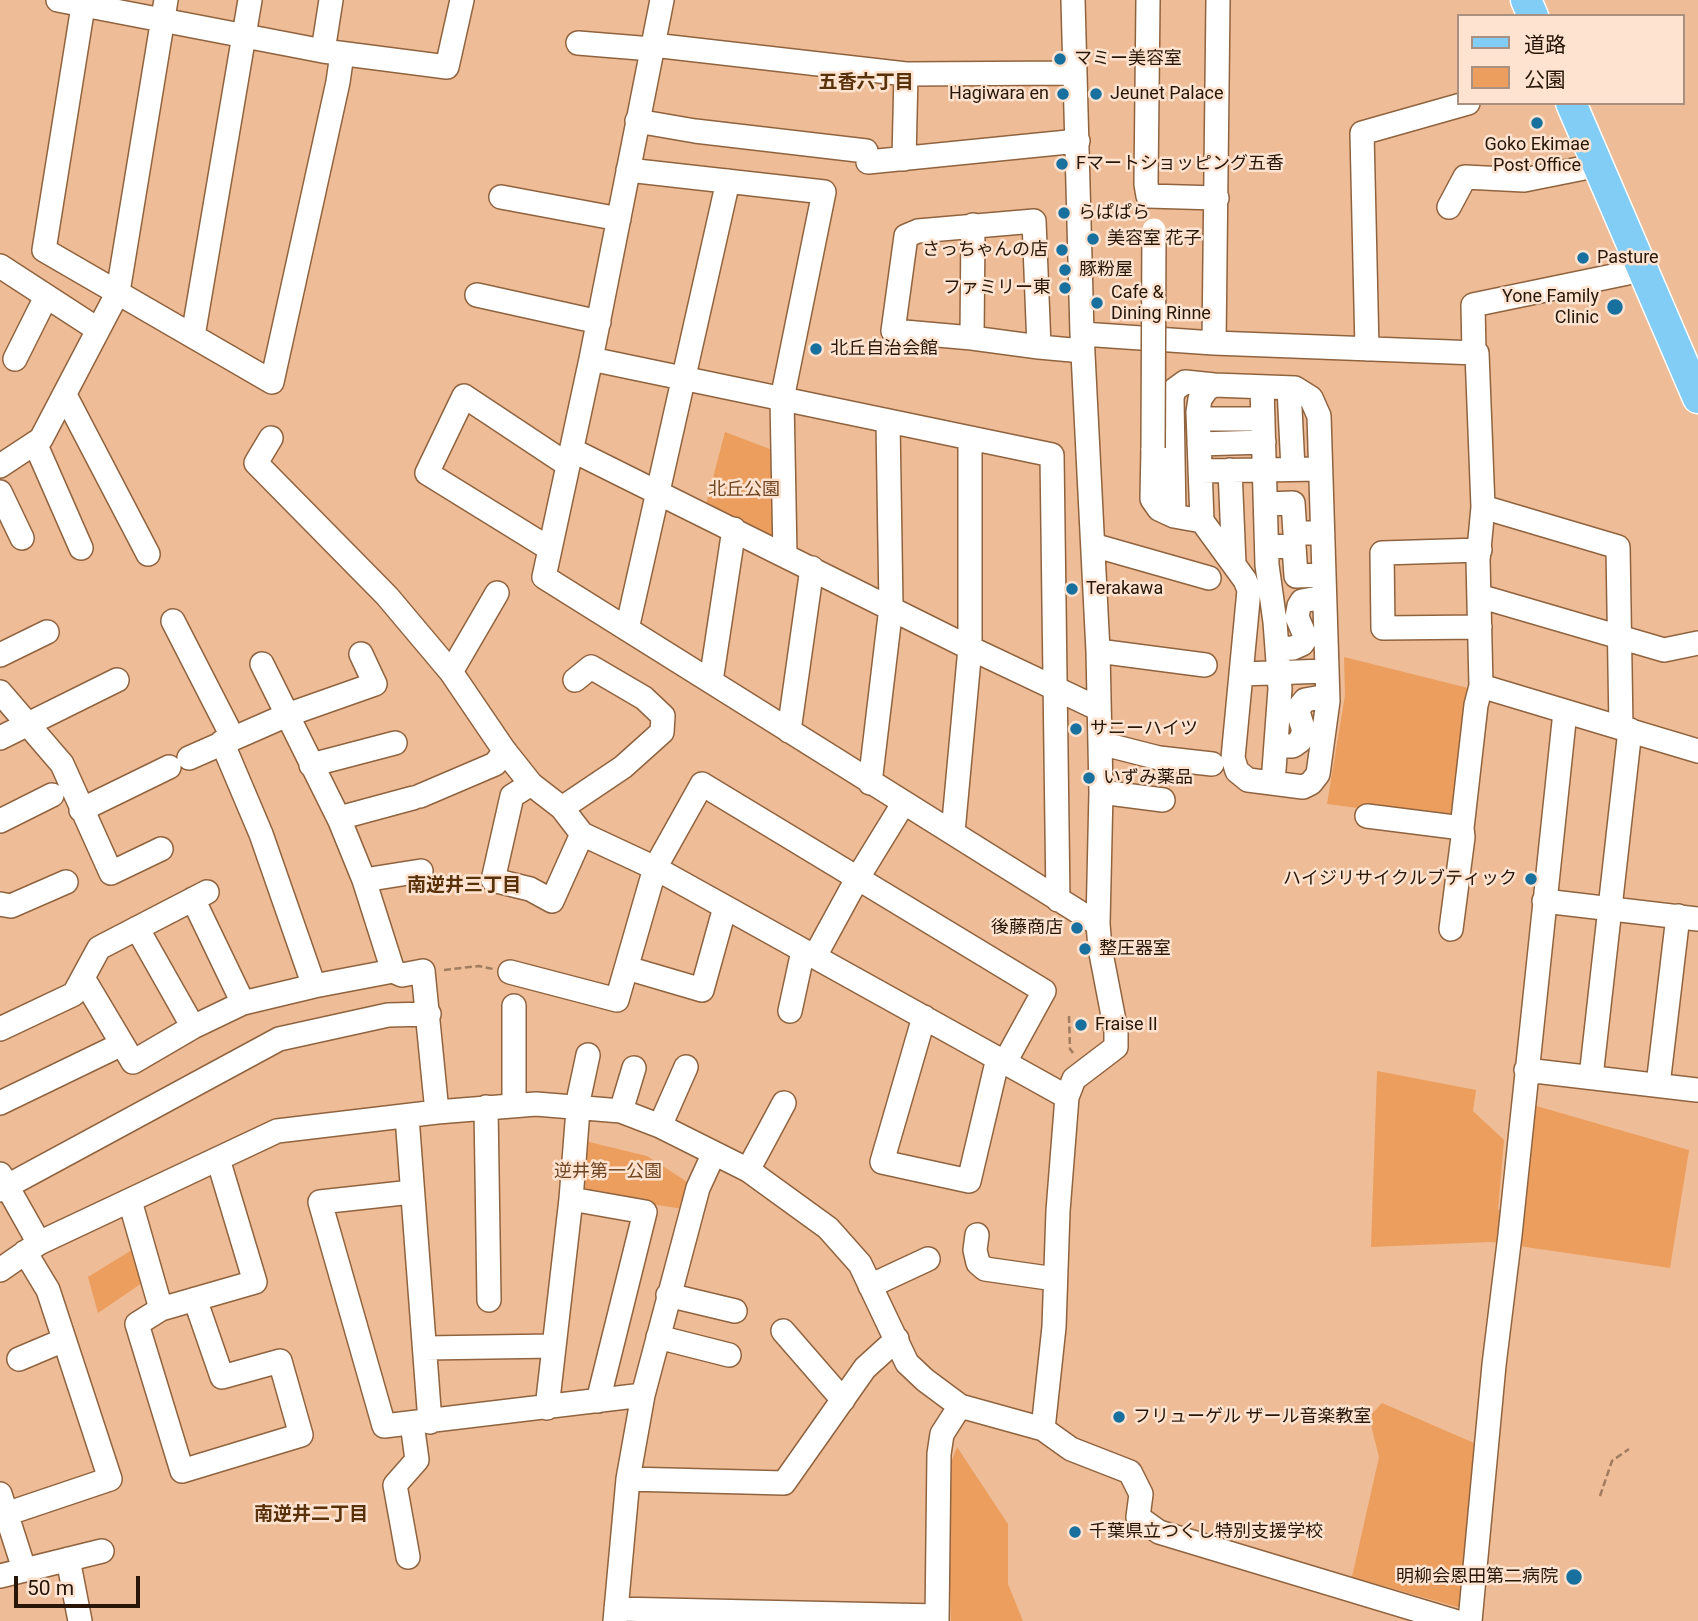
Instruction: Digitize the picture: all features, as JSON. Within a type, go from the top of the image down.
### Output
[{"type":"main road","points":[[1572,105],[1698,398]]},
{"type":"street","points":[[58,0],[165,10],[244,36],[332,52],[447,67],[462,0]]},
{"type":"street","points":[[193,336],[250,0]]},
{"type":"street","points":[[84,3],[44,250],[272,382],[338,82],[332,52],[331,0]]},
{"type":"street","points":[[663,0],[599,322],[544,577],[1098,924]]},
{"type":"street","points":[[1043,1429],[1054,1327],[1058,1211],[1067,1097],[1074,1079],[1116,1047],[1116,1031],[1098,924],[1101,792],[1098,651],[1082,343],[1073,0]]},
{"type":"street","points":[[1147,0],[1148,201],[1217,198]]},
{"type":"street","points":[[1214,343],[1218,0]]},
{"type":"street","points":[[0,466],[41,439],[118,292],[165,10]]},
{"type":"street","points":[[578,43],[653,47],[906,74],[1076,73]]},
{"type":"street","points":[[904,159],[906,74]]},
{"type":"street","points":[[1367,349],[1362,133],[1461,105]]},
{"type":"street","points":[[637,121],[867,157],[904,159],[1078,141]]},
{"type":"street","points":[[1449,206],[1465,177],[1524,180],[1599,165]]},
{"type":"street","points":[[628,170],[824,192],[782,399],[785,555]]},
{"type":"street","points":[[627,629],[728,181]]},
{"type":"street","points":[[501,197],[619,219]]},
{"type":"street","points":[[1039,346],[1034,221],[918,231],[906,236],[893,331],[1039,346],[1082,343],[1214,343],[1475,353]]},
{"type":"street","points":[[972,338],[973,225]]},
{"type":"street","points":[[1154,230],[1152,499],[1159,509],[1174,516],[1202,521]]},
{"type":"street","points":[[0,266],[46,298],[97,328]]},
{"type":"street","points":[[1451,929],[1476,705],[1481,686],[1479,596],[1483,507],[1473,304],[1643,270]]},
{"type":"street","points":[[477,295],[599,322]]},
{"type":"street","points":[[15,359],[46,298]]},
{"type":"street","points":[[591,359],[1052,455],[1058,900]]},
{"type":"street","points":[[1174,516],[1174,390],[1185,382],[1295,388],[1311,398],[1319,416],[1327,696],[1318,774],[1311,783],[1303,787],[1248,780],[1237,771],[1233,758],[1249,590],[1245,579],[1202,521],[1200,399],[1214,385]]},
{"type":"street","points":[[1262,387],[1267,547],[1280,689],[1273,783]]},
{"type":"street","points":[[1289,388],[1293,470]]},
{"type":"street","points":[[65,396],[148,554]]},
{"type":"street","points":[[550,549],[427,473],[464,396],[570,458],[657,492],[1099,709]]},
{"type":"street","points":[[1199,419],[1263,419]]},
{"type":"street","points":[[870,783],[891,607],[888,422]]},
{"type":"street","points":[[271,438],[256,463],[387,596],[451,672],[531,784],[562,808],[582,834],[656,868],[1067,1097]]},
{"type":"street","points":[[953,832],[970,648],[970,438]]},
{"type":"street","points":[[1199,444],[1264,442]]},
{"type":"street","points":[[35,443],[81,548]]},
{"type":"street","points":[[1200,471],[1320,469]]},
{"type":"street","points":[[1230,470],[1234,564]]},
{"type":"street","points":[[1052,486],[1091,491]]},
{"type":"street","points":[[0,492],[22,538]]},
{"type":"street","points":[[1266,505],[1293,503],[1295,533],[1322,533]]},
{"type":"street","points":[[1483,507],[1618,547],[1625,729],[1591,1077]]},
{"type":"street","points":[[711,681],[734,529]]},
{"type":"street","points":[[1093,545],[1209,578]]},
{"type":"street","points":[[1267,547],[1294,546],[1296,576],[1324,586]]},
{"type":"street","points":[[1480,550],[1382,553],[1383,628],[1480,627]]},
{"type":"street","points":[[789,731],[812,568]]},
{"type":"street","points":[[1277,649],[1293,648],[1303,643],[1306,638],[1297,617],[1299,606],[1324,586]]},
{"type":"street","points":[[451,672],[498,593]]},
{"type":"street","points":[[1479,596],[1664,650],[1698,643]]},
{"type":"street","points":[[173,621],[228,740],[314,986]]},
{"type":"street","points":[[0,655],[47,632]]},
{"type":"street","points":[[1098,651],[1205,665]]},
{"type":"street","points":[[81,810],[228,740],[287,715],[375,684],[361,654]]},
{"type":"street","points":[[262,664],[339,818],[364,880],[393,971]]},
{"type":"street","points":[[562,808],[622,767],[662,732],[663,716],[644,698],[591,667],[575,680]]},
{"type":"street","points":[[1241,674],[1326,671]]},
{"type":"street","points":[[0,738],[117,680]]},
{"type":"street","points":[[1481,686],[1698,751]]},
{"type":"street","points":[[0,692],[62,764],[111,873],[161,849]]},
{"type":"street","points":[[1276,746],[1293,746],[1300,741],[1304,731],[1298,712],[1301,705],[1305,700],[1327,696]]},
{"type":"street","points":[[1470,1621],[1494,1365],[1564,712]]},
{"type":"street","points":[[311,765],[395,743]]},
{"type":"street","points":[[1100,743],[1159,758],[1212,764]]},
{"type":"street","points":[[339,818],[417,797],[495,764],[505,751]]},
{"type":"street","points":[[531,784],[512,796],[493,880],[530,888],[552,901],[582,834]]},
{"type":"street","points":[[510,972],[617,1000],[656,868],[702,784],[1044,991],[1002,1060],[969,1181],[882,1162],[924,1017]]},
{"type":"street","points":[[1101,792],[1163,800]]},
{"type":"street","points":[[0,821],[52,795]]},
{"type":"street","points":[[790,1011],[809,953],[904,804]]},
{"type":"street","points":[[1367,816],[1462,828]]},
{"type":"street","points":[[364,880],[421,871]]},
{"type":"street","points":[[0,904],[11,906],[66,881]]},
{"type":"street","points":[[0,1029],[74,994],[99,948],[200,896],[243,1003]]},
{"type":"street","points":[[1544,901],[1688,917],[1658,1085]]},
{"type":"street","points":[[627,968],[702,989],[725,907]]},
{"type":"street","points":[[137,928],[193,1027]]},
{"type":"street","points":[[83,978],[133,1062],[193,1027],[243,1003],[393,971],[402,975],[423,971],[437,1112]]},
{"type":"street","points":[[514,1006],[514,1105]]},
{"type":"street","points":[[24,1569],[3,1504],[110,1479],[48,1290],[2,1184],[279,1039],[388,1015],[429,1014]]},
{"type":"street","points":[[0,1103],[122,1044]]},
{"type":"street","points":[[547,1408],[579,1108],[588,1055]]},
{"type":"street","points":[[660,1126],[686,1067]]},
{"type":"street","points":[[621,1111],[634,1068]]},
{"type":"street","points":[[1526,1070],[1697,1090]]},
{"type":"street","points":[[748,1170],[784,1103]]},
{"type":"street","points":[[0,1270],[32,1248],[277,1131],[514,1105],[536,1104],[621,1111],[660,1126],[748,1170],[828,1228],[860,1264],[907,1363],[925,1380],[960,1406],[1043,1429],[1071,1449],[1130,1472],[1141,1494],[1138,1517],[1159,1532],[1454,1621]]},
{"type":"street","points":[[486,1107],[489,1300]]},
{"type":"street","points":[[407,1116],[425,1348],[417,1460],[394,1485],[408,1557]]},
{"type":"street","points":[[714,1153],[698,1188],[643,1395],[628,1479],[616,1615],[937,1618],[939,1454],[942,1434],[960,1406]]},
{"type":"street","points":[[195,1299],[222,1377],[280,1361],[301,1435],[182,1471],[137,1324],[161,1309],[195,1299],[255,1282],[218,1159]]},
{"type":"street","points":[[412,1192],[320,1202],[384,1426],[643,1395]]},
{"type":"street","points":[[571,1199],[645,1212],[598,1401]]},
{"type":"street","points":[[130,1200],[161,1309]]},
{"type":"street","points":[[977,1235],[975,1250],[978,1263],[985,1269],[1055,1279]]},
{"type":"street","points":[[870,1286],[928,1259]]},
{"type":"street","points":[[668,1295],[735,1311]]},
{"type":"street","points":[[783,1331],[843,1400]]},
{"type":"street","points":[[658,1337],[729,1355]]},
{"type":"street","points":[[628,1479],[785,1483],[865,1368],[897,1339]]},
{"type":"street","points":[[19,1359],[64,1340]]},
{"type":"street","points":[[425,1348],[554,1346]]},
{"type":"street","points":[[0,1576],[102,1550]]},
{"type":"street","points":[[68,1559],[80,1621]]},
{"type":"path","points":[[423,971],[479,966],[510,972]]},
{"type":"path","points":[[1069,1016],[1072,1040],[1070,1049]]},
{"type":"path","points":[[1600,1496],[1612,1461],[1629,1449]]},
{"type":"green space","name":"北丘公園","points":[[725,432],[775,451],[779,541],[705,508]]},
{"type":"green space","points":[[1344,657],[1468,688],[1457,821],[1327,804],[1345,695]]},
{"type":"green space","points":[[1377,1071],[1476,1090],[1473,1111],[1504,1140],[1498,1210],[1513,1209],[1526,1103],[1689,1150],[1670,1268],[1491,1242],[1371,1247]]},
{"type":"green space","name":"逆井第一公園","points":[[585,1141],[647,1156],[689,1183],[683,1209],[586,1194],[580,1186]]},
{"type":"green space","points":[[135,1248],[145,1281],[98,1313],[88,1277]]},
{"type":"green space","points":[[1382,1403],[1474,1443],[1461,1608],[1352,1577],[1379,1457],[1369,1417]]},
{"type":"green space","points":[[957,1447],[1008,1524],[1008,1584],[1023,1621],[951,1621],[947,1473]]},
{"type":"place","name":"マミー美容室","points":[[1060,59]]},
{"type":"place","name":"Hagiwara en","points":[[1063,94]]},
{"type":"place","name":"Jeunet Palace","points":[[1096,94]]},
{"type":"place","name":"Goko Ekimae Post Office","points":[[1537,123]]},
{"type":"place","name":"Fマートショッピング五香","points":[[1062,164]]},
{"type":"place","name":"らぱぱら","points":[[1064,213]]},
{"type":"place","name":"美容室 花子","points":[[1093,239]]},
{"type":"place","name":"さっちゃんの店","points":[[1062,250]]},
{"type":"place","name":"Pasture","points":[[1583,258]]},
{"type":"place","name":"豚粉屋","points":[[1065,270]]},
{"type":"place","name":"ファミリー東","points":[[1065,288]]},
{"type":"place","name":"Cafe & Dining Rinne","points":[[1097,303]]},
{"type":"place","name":"Yone Family Clinic","points":[[1615,307]]},
{"type":"place","name":"北丘自治会館","points":[[816,349]]},
{"type":"place","name":"Terakawa","points":[[1072,589]]},
{"type":"place","name":"サニーハイツ","points":[[1076,729]]},
{"type":"place","name":"いずみ薬品","points":[[1089,778]]},
{"type":"place","name":"ハイジリサイクルブティック","points":[[1531,879]]},
{"type":"place","name":"後藤商店","points":[[1077,928]]},
{"type":"place","name":"整圧器室","points":[[1085,949]]},
{"type":"place","name":"Fraise II","points":[[1081,1025]]},
{"type":"place","name":"フリューゲル ザール音楽教室","points":[[1119,1417]]},
{"type":"place","name":"千葉県立つくし特別支援学校","points":[[1075,1532]]},
{"type":"place","name":"明柳会恩田第二病院","points":[[1574,1577]]},
{"type":"district","name":"五香六丁目","points":[[866,83]]},
{"type":"district","name":"南逆井三丁目","points":[[464,886]]},
{"type":"district","name":"南逆井二丁目","points":[[311,1515]]}]
